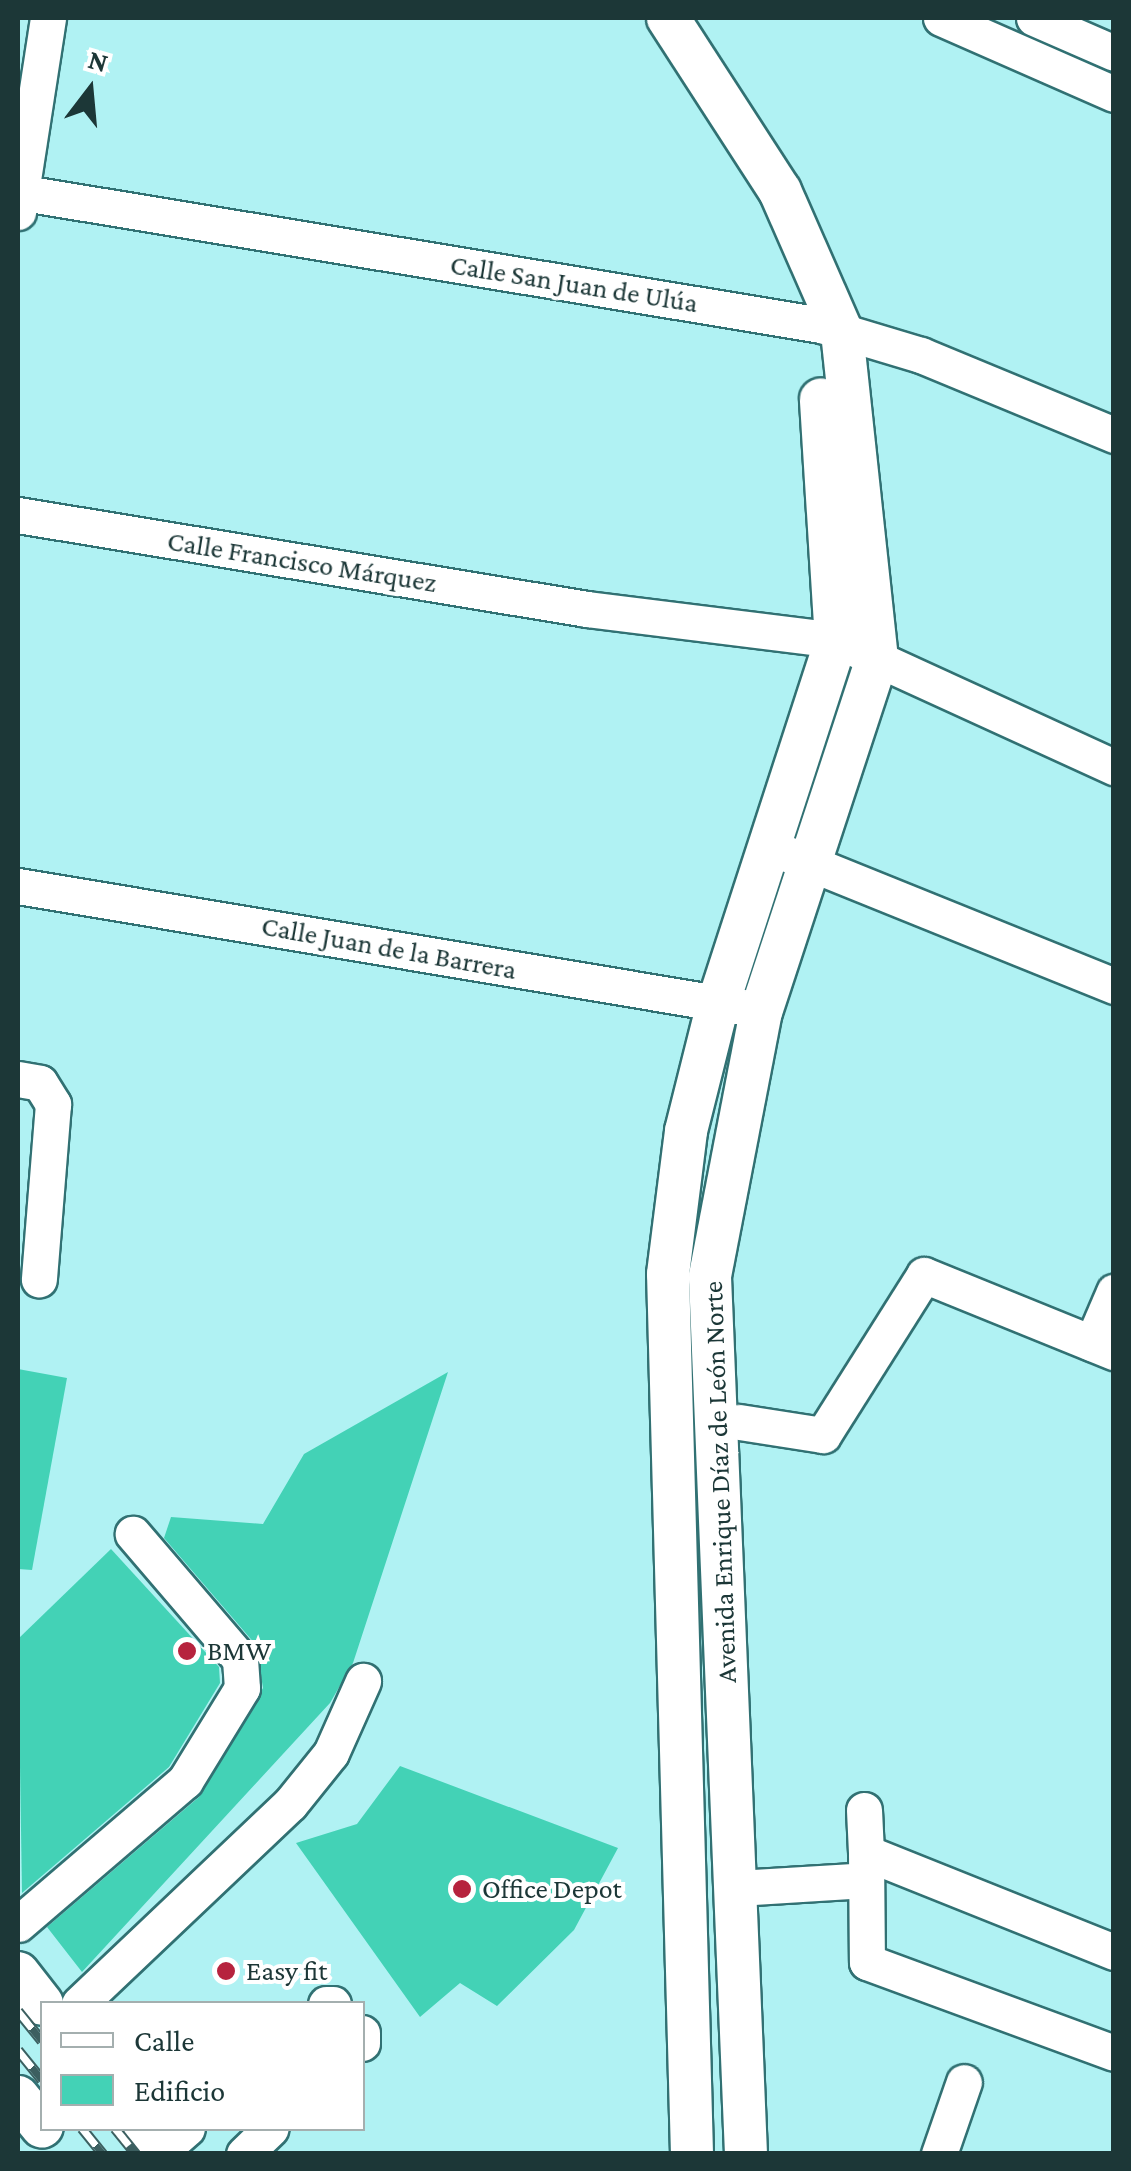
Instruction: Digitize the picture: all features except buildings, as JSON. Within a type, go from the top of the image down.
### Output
[{"type":"main road","name":"Avenida Enrique Díaz de León Norte","points":[[668,18],[780,191],[830,319],[877,660],[761,1010],[710,1277],[746,2154]]},
{"type":"main road","name":"Avenida Enrique Díaz de León Norte","points":[[692,2154],[668,1274],[686,1131],[718,1004],[836,640],[830,319]]},
{"type":"main road","points":[[18,1974],[40,2002]]},
{"type":"main road","points":[[18,2098],[40,2124]]},
{"type":"main road","points":[[45,2131],[64,2154]]},
{"type":"street","points":[[18,199],[48,18]]},
{"type":"street","points":[[941,18],[1114,94]]},
{"type":"street","points":[[1034,18],[1114,53]]},
{"type":"street","name":"Calle San Juan de Ulúa","points":[[18,199],[830,319],[1114,435]]},
{"type":"street","name":"Calle Francisco Márquez","points":[[18,515],[587,609],[836,640]]},
{"type":"street","points":[[836,640],[1114,767]]},
{"type":"street","points":[[770,848],[813,860],[1114,986]]},
{"type":"street","name":"Calle Juan de la Barrera","points":[[18,886],[761,1010]]},
{"type":"street","points":[[18,1078],[40,1083],[53,1104],[39,1279]]},
{"type":"street","points":[[739,1422],[822,1435],[924,1275],[1103,1347],[1114,1292]]},
{"type":"street","points":[[18,1923],[185,1782],[242,1688],[240,1660],[133,1534]]},
{"type":"street","points":[[82,2001],[290,1804],[331,1754],[363,1681]]},
{"type":"street","points":[[864,1810],[867,1962],[1114,2053]]},
{"type":"street","points":[[738,1900],[866,1879],[1114,1952]]},
{"type":"street","points":[[938,2154],[964,2082]]},
{"type":"street","points":[[244,2154],[268,2131]]},
{"type":"railway","points":[[18,2011],[40,2038]]},
{"type":"railway","points":[[18,2050],[40,2078]]},
{"type":"railway","points":[[84,2131],[103,2154]]},
{"type":"railway","points":[[117,2131],[136,2154]]},
{"type":"place","name":"BMW","points":[[187,1651]]},
{"type":"place","name":"Office Depot","points":[[462,1889]]},
{"type":"place","name":"Easy fit","points":[[226,1971]]}]
